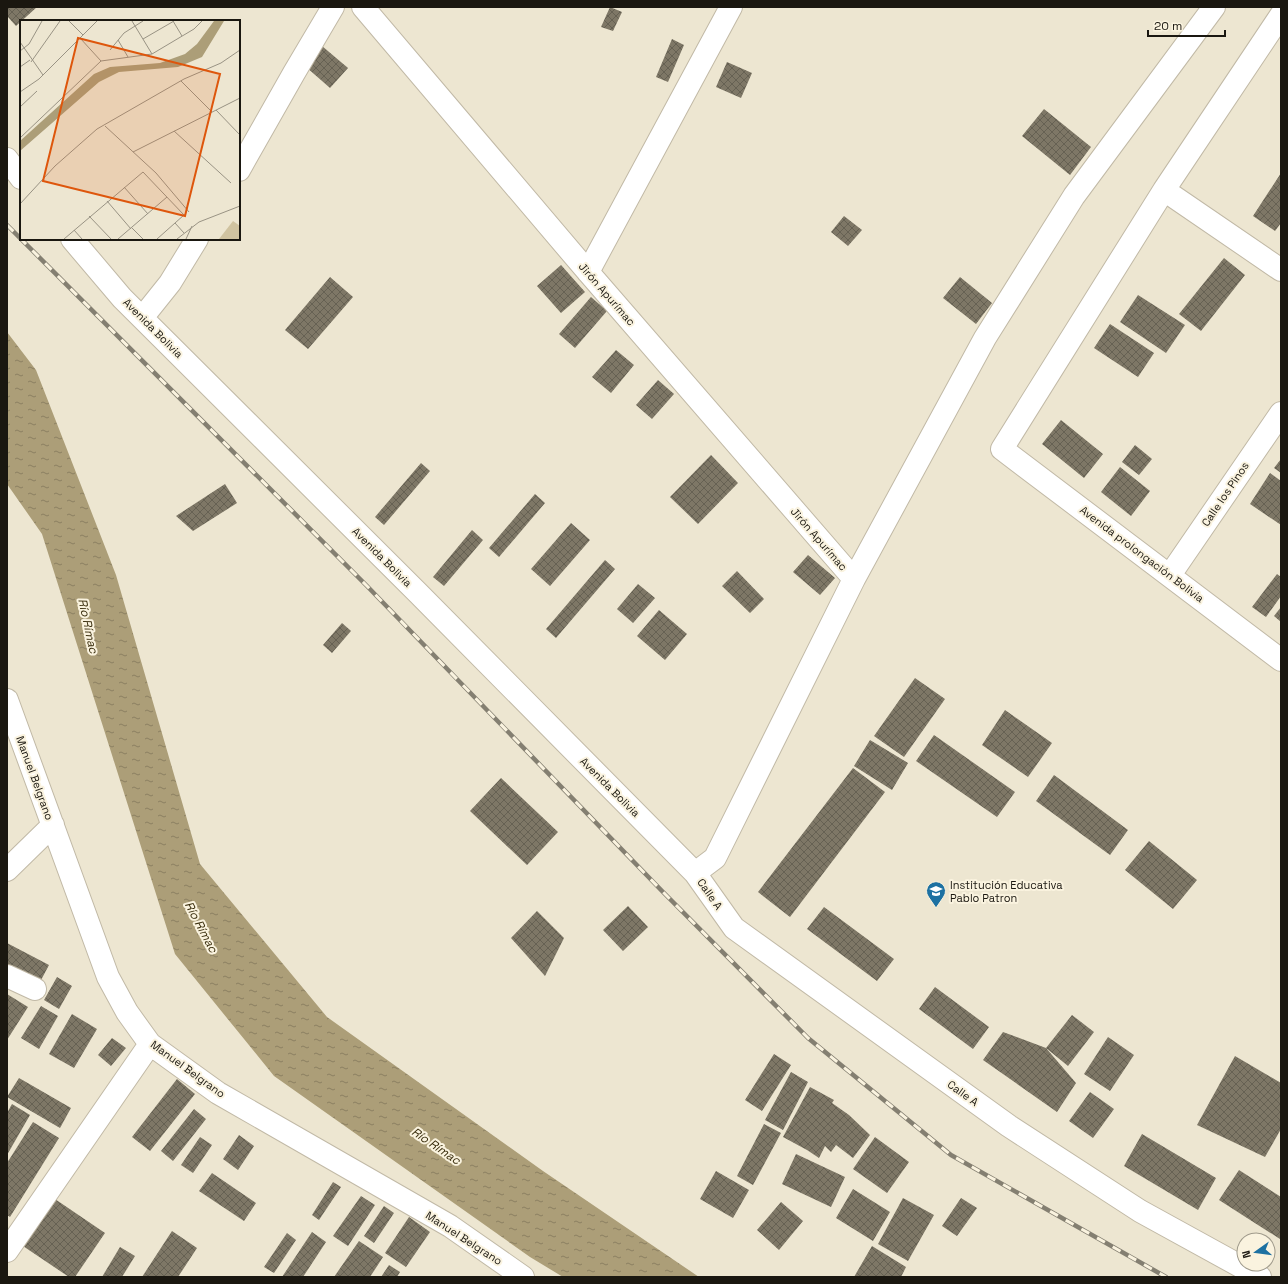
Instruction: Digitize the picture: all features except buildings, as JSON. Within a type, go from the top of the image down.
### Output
[{"type":"street","points":[[240,168],[333,7]]},
{"type":"street","name":"Jirón Apurímac","points":[[363,7],[588,272],[854,578]]},
{"type":"street","points":[[588,272],[731,7]]},
{"type":"street","points":[[695,873],[715,858],[854,578],[985,338],[1074,196],[1214,7]]},
{"type":"street","points":[[1281,15],[1164,190],[1281,270]]},
{"type":"street","points":[[7,158],[20,177]]},
{"type":"street","name":"Avenida prolongación Bolivia","points":[[1164,190],[1002,449],[1281,660]]},
{"type":"street","name":"Avenida Bolivia","points":[[73,240],[122,298],[412,587],[695,873]]},
{"type":"street","points":[[142,318],[170,283],[196,240]]},
{"type":"street","name":"Calle los Pinos","points":[[1170,575],[1281,413]]},
{"type":"street","name":"Manuel Belgrano","points":[[7,700],[108,977],[127,1012],[150,1044],[218,1093],[450,1226],[523,1277]]},
{"type":"street","points":[[7,870],[53,825]]},
{"type":"street","name":"Calle A","points":[[695,873],[734,928],[1009,1126],[1140,1211],[1260,1277]]},
{"type":"street","points":[[7,976],[35,989]]},
{"type":"street","points":[[7,1252],[150,1044]]},
{"type":"water","name":"Río Rímac","points":[[7,332],[36,370],[116,575],[200,864],[327,1017],[543,1171],[699,1277],[563,1277],[530,1257],[274,1076],[175,954],[42,534],[7,484]]},
{"type":"railway","points":[[7,225],[20,238]]},
{"type":"railway","points":[[22,240],[366,585],[662,891],[808,1038],[951,1155],[1166,1277]]},
{"type":"place","name":"Institución Educativa Pablo Patron","points":[[936,908]]}]
